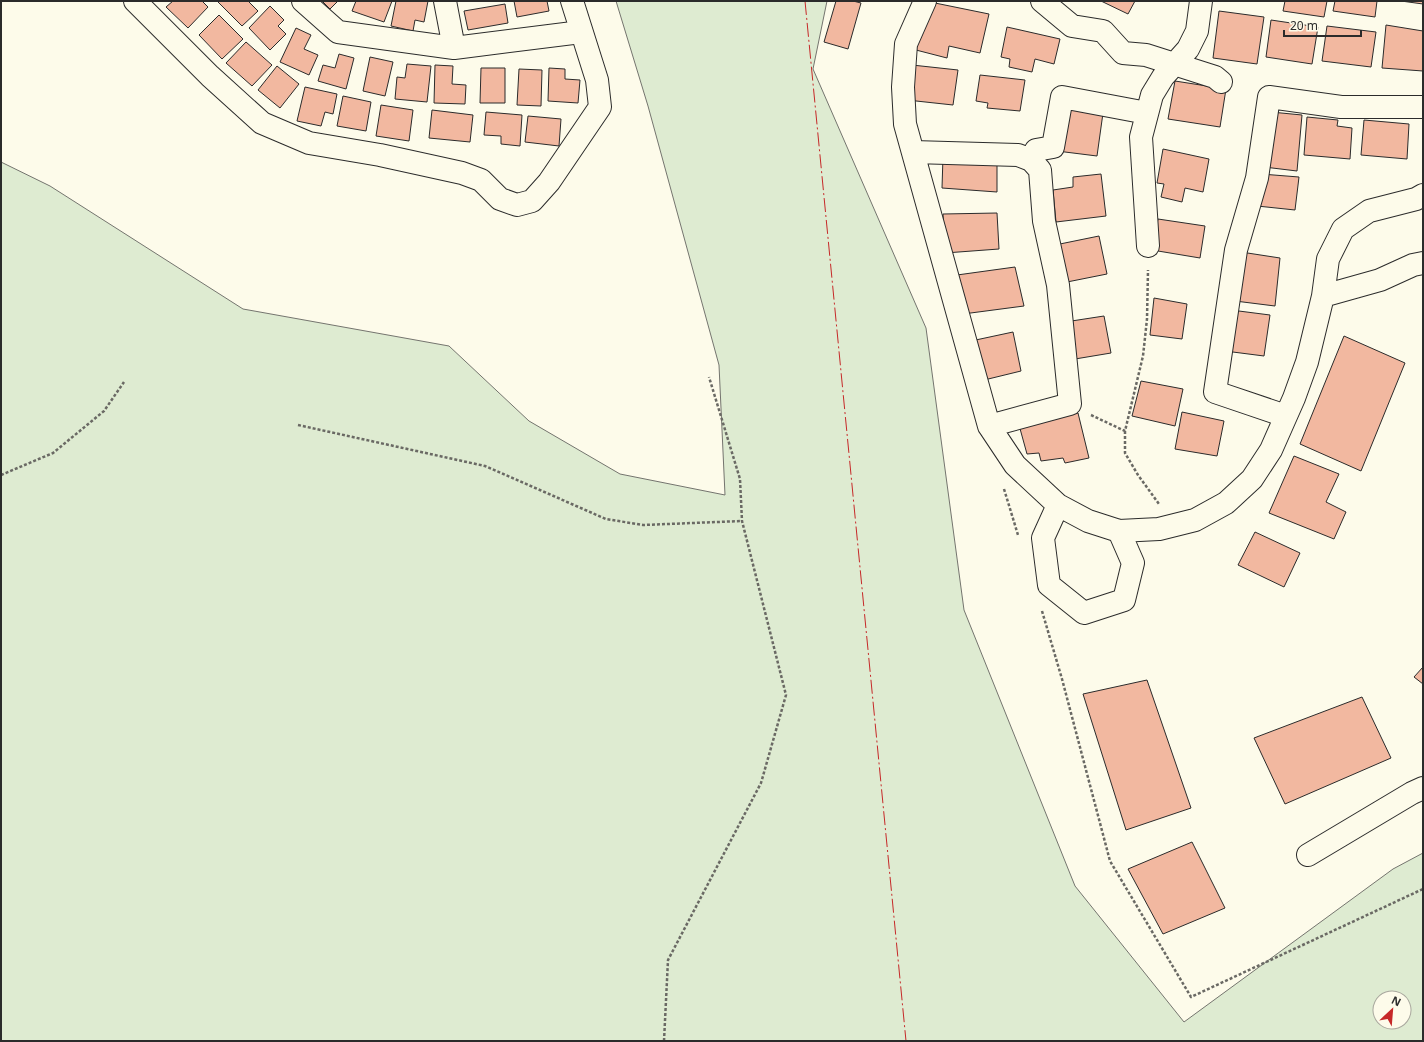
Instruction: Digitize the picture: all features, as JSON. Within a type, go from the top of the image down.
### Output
[{"type":"street","points":[[135,1],[210,76],[262,123],[309,143],[380,155],[462,173],[481,180],[500,199],[518,205],[532,201],[549,182],[600,107],[597,80],[572,1]]},
{"type":"street","points":[[303,1],[338,32],[454,48],[581,32]]},
{"type":"street","points":[[445,1],[454,48]]},
{"type":"street","points":[[925,1],[906,44],[903,87],[905,124],[989,426],[1015,465],[1058,505],[1088,520],[1119,531],[1159,529],[1195,520],[1226,503],[1252,479],[1271,450],[1307,362],[1323,296],[1328,259],[1343,229],[1369,211],[1416,199],[1423,195]]},
{"type":"street","points":[[1042,1],[1072,26],[1103,31],[1123,53],[1146,55],[1215,77],[1221,82]]},
{"type":"street","points":[[1148,246],[1141,137],[1152,95],[1163,76],[1188,49],[1198,31],[1201,1]]},
{"type":"street","points":[[1031,160],[1036,150],[1053,147],[1062,97],[1147,113]]},
{"type":"street","points":[[1286,416],[1215,392],[1236,250],[1257,178],[1268,97],[1341,107],[1423,107]]},
{"type":"street","points":[[913,152],[1018,155],[1031,160],[1040,170],[1044,221],[1058,285],[1070,404],[989,426]]},
{"type":"street","points":[[1323,296],[1380,280],[1413,265],[1423,263]]},
{"type":"street","points":[[1058,505],[1044,538],[1050,585],[1084,613],[1124,600],[1133,563],[1119,531]]},
{"type":"street","points":[[1308,856],[1412,793],[1423,788]]},
{"type":"path","points":[[1148,246],[1147,319],[1143,356],[1125,431],[1125,453],[1138,475],[1175,525]]},
{"type":"path","points":[[664,1041],[668,960],[761,783],[786,695],[742,521],[740,479],[709,377]]},
{"type":"path","points":[[1,475],[53,453],[104,411],[124,382]]},
{"type":"path","points":[[1070,404],[1125,431]]},
{"type":"path","points":[[298,424],[485,466],[606,519],[643,525],[742,521]]},
{"type":"green space","points":[[616,1],[827,1],[813,69],[926,328],[964,610],[1075,886],[1184,1022],[1393,869],[1423,853],[1423,1041],[1,1041],[1,162],[50,186],[243,309],[449,346],[529,421],[620,474],[725,495],[719,365],[648,106]]},
{"type":"building","points":[[173,1],[202,1],[208,7],[188,28],[166,7]]},
{"type":"building","points":[[248,1],[258,11],[242,26],[218,2]]},
{"type":"building","points":[[322,1],[338,1],[330,9]]},
{"type":"building","points":[[356,1],[392,1],[384,22],[352,11]]},
{"type":"building","points":[[396,1],[428,1],[424,22],[415,20],[413,31],[391,26]]},
{"type":"building","points":[[514,1],[547,1],[549,11],[517,17]]},
{"type":"building","points":[[836,1],[853,1],[861,3],[848,49],[824,42]]},
{"type":"building","points":[[1101,1],[1135,1],[1128,14]]},
{"type":"building","points":[[1285,1],[1327,1],[1324,17],[1283,11]]},
{"type":"building","points":[[1335,1],[1377,1],[1375,17],[1333,11]]},
{"type":"building","points":[[1401,1],[1423,1],[1423,4]]},
{"type":"building","points":[[935,3],[989,14],[980,53],[949,46],[947,58],[916,50],[923,17]]},
{"type":"building","points":[[505,4],[508,23],[468,30],[464,11]]},
{"type":"building","points":[[270,6],[284,20],[278,26],[286,34],[270,50],[249,28]]},
{"type":"building","points":[[1219,11],[1264,17],[1257,64],[1213,58]]},
{"type":"building","points":[[219,15],[243,39],[222,59],[199,35]]},
{"type":"building","points":[[1271,20],[1318,27],[1312,64],[1266,57]]},
{"type":"building","points":[[1386,25],[1423,31],[1423,71],[1382,68]]},
{"type":"building","points":[[1327,26],[1376,32],[1371,67],[1322,61]]},
{"type":"building","points":[[1007,27],[1060,39],[1054,64],[1035,59],[1032,72],[1009,67],[1010,59],[1001,57]]},
{"type":"building","points":[[296,28],[311,35],[304,49],[318,55],[309,75],[280,62]]},
{"type":"building","points":[[246,42],[272,65],[252,86],[226,63]]},
{"type":"building","points":[[339,54],[354,58],[346,89],[318,81],[323,65],[335,68]]},
{"type":"building","points":[[370,57],[393,62],[385,96],[363,91]]},
{"type":"building","points":[[407,64],[431,66],[427,102],[395,99],[397,77],[405,78]]},
{"type":"building","points":[[435,65],[453,66],[452,84],[466,85],[465,104],[434,103]]},
{"type":"building","points":[[912,65],[958,70],[953,105],[907,100]]},
{"type":"building","points":[[277,66],[299,84],[280,108],[258,90]]},
{"type":"building","points":[[481,68],[505,68],[505,103],[480,103]]},
{"type":"building","points":[[549,68],[565,69],[565,79],[580,80],[578,103],[548,101]]},
{"type":"building","points":[[519,69],[542,70],[541,106],[517,105]]},
{"type":"building","points":[[980,75],[1025,80],[1020,111],[987,108],[988,103],[976,101]]},
{"type":"building","points":[[1175,81],[1226,89],[1220,127],[1168,119]]},
{"type":"building","points":[[305,87],[337,94],[333,114],[325,112],[321,126],[297,121]]},
{"type":"building","points":[[343,96],[371,102],[366,131],[337,126]]},
{"type":"building","points":[[381,105],[413,110],[409,141],[376,136]]},
{"type":"building","points":[[1065,107],[1103,113],[1097,156],[1057,151]]},
{"type":"building","points":[[432,110],[473,115],[470,142],[429,138]]},
{"type":"building","points":[[486,112],[522,115],[520,146],[501,144],[501,136],[484,135]]},
{"type":"building","points":[[1271,112],[1302,115],[1297,171],[1264,167]]},
{"type":"building","points":[[528,116],[561,119],[559,146],[525,142]]},
{"type":"building","points":[[1307,117],[1338,120],[1337,126],[1352,128],[1350,159],[1304,155]]},
{"type":"building","points":[[1364,120],[1409,124],[1407,159],[1361,155]]},
{"type":"building","points":[[1163,149],[1209,159],[1203,192],[1185,188],[1182,202],[1161,197],[1164,184],[1157,183]]},
{"type":"building","points":[[943,156],[997,158],[997,192],[942,188]]},
{"type":"building","points":[[1101,174],[1106,216],[1056,222],[1053,190],[1073,187],[1073,177]]},
{"type":"building","points":[[1261,174],[1299,177],[1295,210],[1257,206]]},
{"type":"building","points":[[997,213],[999,249],[945,253],[943,214]]},
{"type":"building","points":[[1158,219],[1205,226],[1200,258],[1152,250]]},
{"type":"building","points":[[1099,236],[1107,274],[1062,283],[1055,245]]},
{"type":"building","points":[[1241,252],[1280,258],[1275,306],[1235,301]]},
{"type":"building","points":[[1015,267],[1024,306],[963,314],[957,275]]},
{"type":"building","points":[[1154,298],[1187,304],[1182,339],[1150,335]]},
{"type":"building","points":[[1231,310],[1270,315],[1264,356],[1225,351]]},
{"type":"building","points":[[1104,316],[1111,353],[1069,360],[1065,322]]},
{"type":"building","points":[[1013,332],[1021,371],[980,381],[971,341]]},
{"type":"building","points":[[1344,336],[1405,363],[1361,471],[1300,444]]},
{"type":"building","points":[[1141,381],[1183,389],[1175,426],[1132,416]]},
{"type":"building","points":[[1182,412],[1224,421],[1217,456],[1175,449]]},
{"type":"building","points":[[1078,413],[1089,458],[1065,463],[1063,458],[1041,461],[1039,453],[1027,454],[1019,425]]},
{"type":"building","points":[[1294,456],[1339,474],[1326,502],[1346,512],[1334,539],[1269,513]]},
{"type":"building","points":[[1255,532],[1300,553],[1284,587],[1238,565]]},
{"type":"building","points":[[1423,667],[1423,684],[1414,677]]},
{"type":"building","points":[[1147,680],[1191,808],[1126,830],[1083,694]]},
{"type":"building","points":[[1362,697],[1391,758],[1285,804],[1254,738]]},
{"type":"building","points":[[1192,842],[1225,908],[1163,934],[1128,869]]},
{"type":"power","points":[[805,1],[906,1041]]}]
